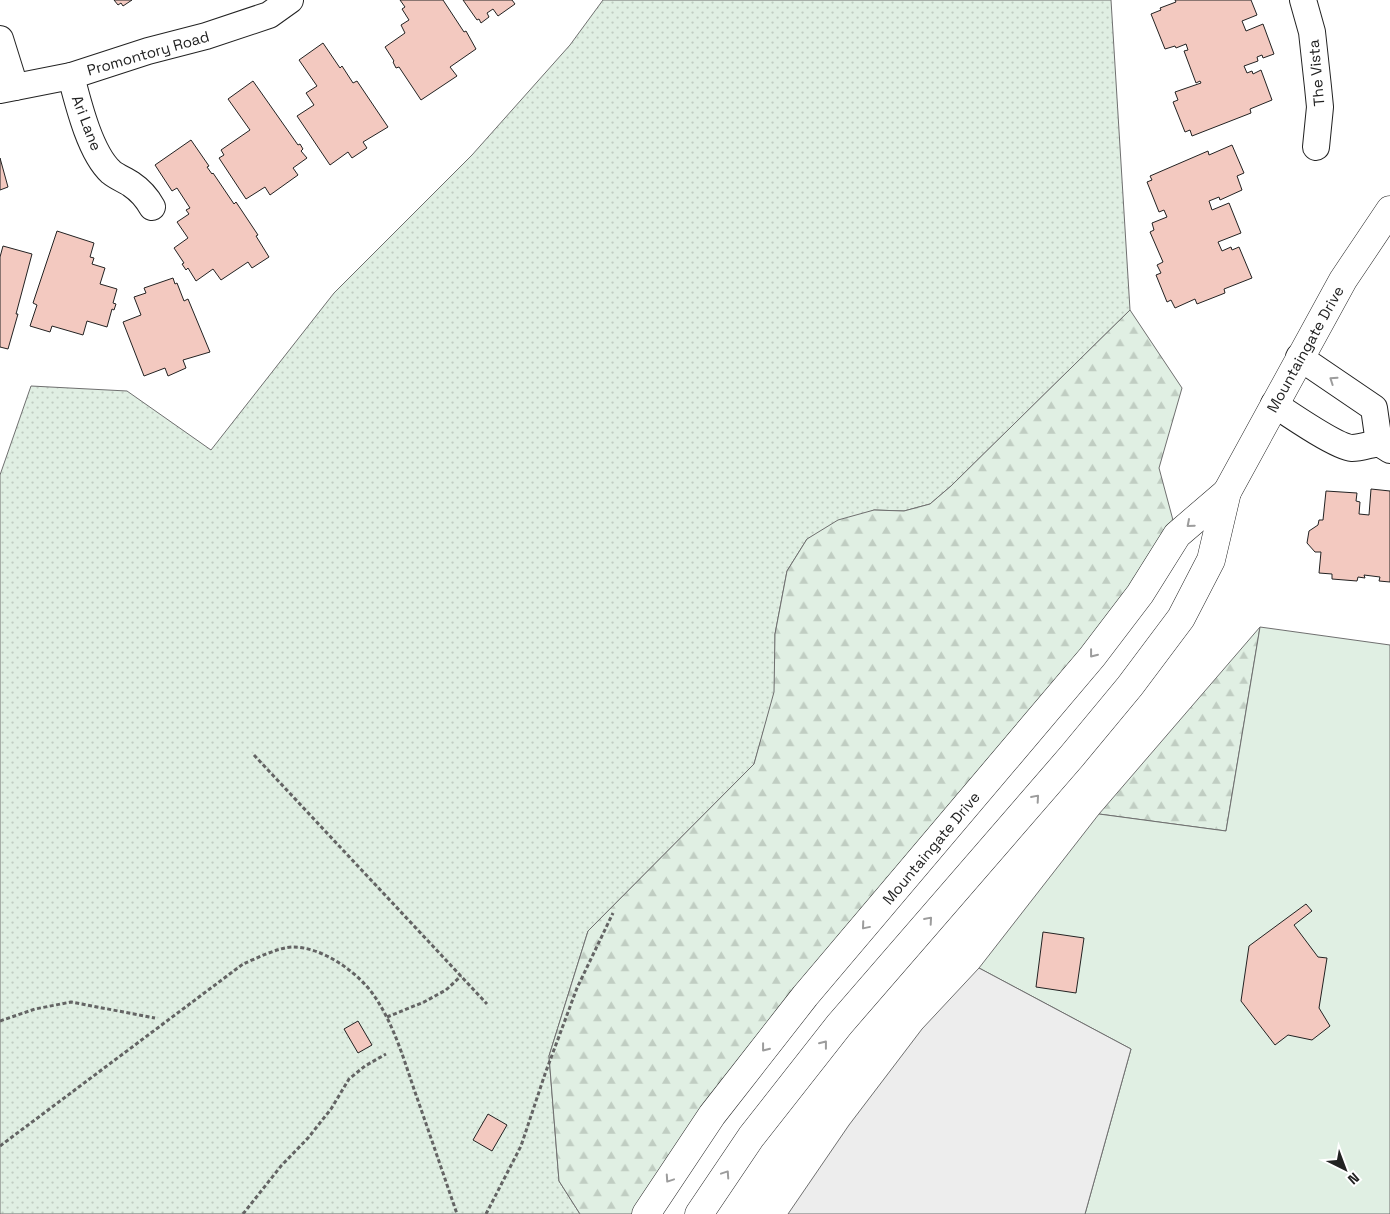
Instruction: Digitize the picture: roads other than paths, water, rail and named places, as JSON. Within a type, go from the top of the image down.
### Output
[{"type":"street","name":"Promontory Road","points":[[7,89],[71,76],[148,51],[206,36],[269,15],[290,0]]},
{"type":"street","name":"The Vista","points":[[1303,0],[1312,32],[1319,94],[1320,107],[1316,147]]},
{"type":"street","points":[[0,38],[7,89]]},
{"type":"street","name":"Ari Lane","points":[[71,76],[82,116],[96,151],[111,172],[132,184],[147,198],[152,208]]},
{"type":"street","name":"Mountaingate Drive","points":[[699,1214],[751,1137],[839,1025],[1072,756],[1130,686],[1181,618],[1212,560],[1226,492],[1343,280],[1390,210]]},
{"type":"street","points":[[1299,357],[1374,408],[1385,446]]},
{"type":"street","points":[[1274,404],[1342,445],[1352,448],[1385,446]]},
{"type":"street","points":[[1385,446],[1390,411]]},
{"type":"street","name":"Mountaingate Drive","points":[[646,1214],[712,1115],[805,996],[1092,657],[1140,594],[1177,535],[1226,492]]}]
